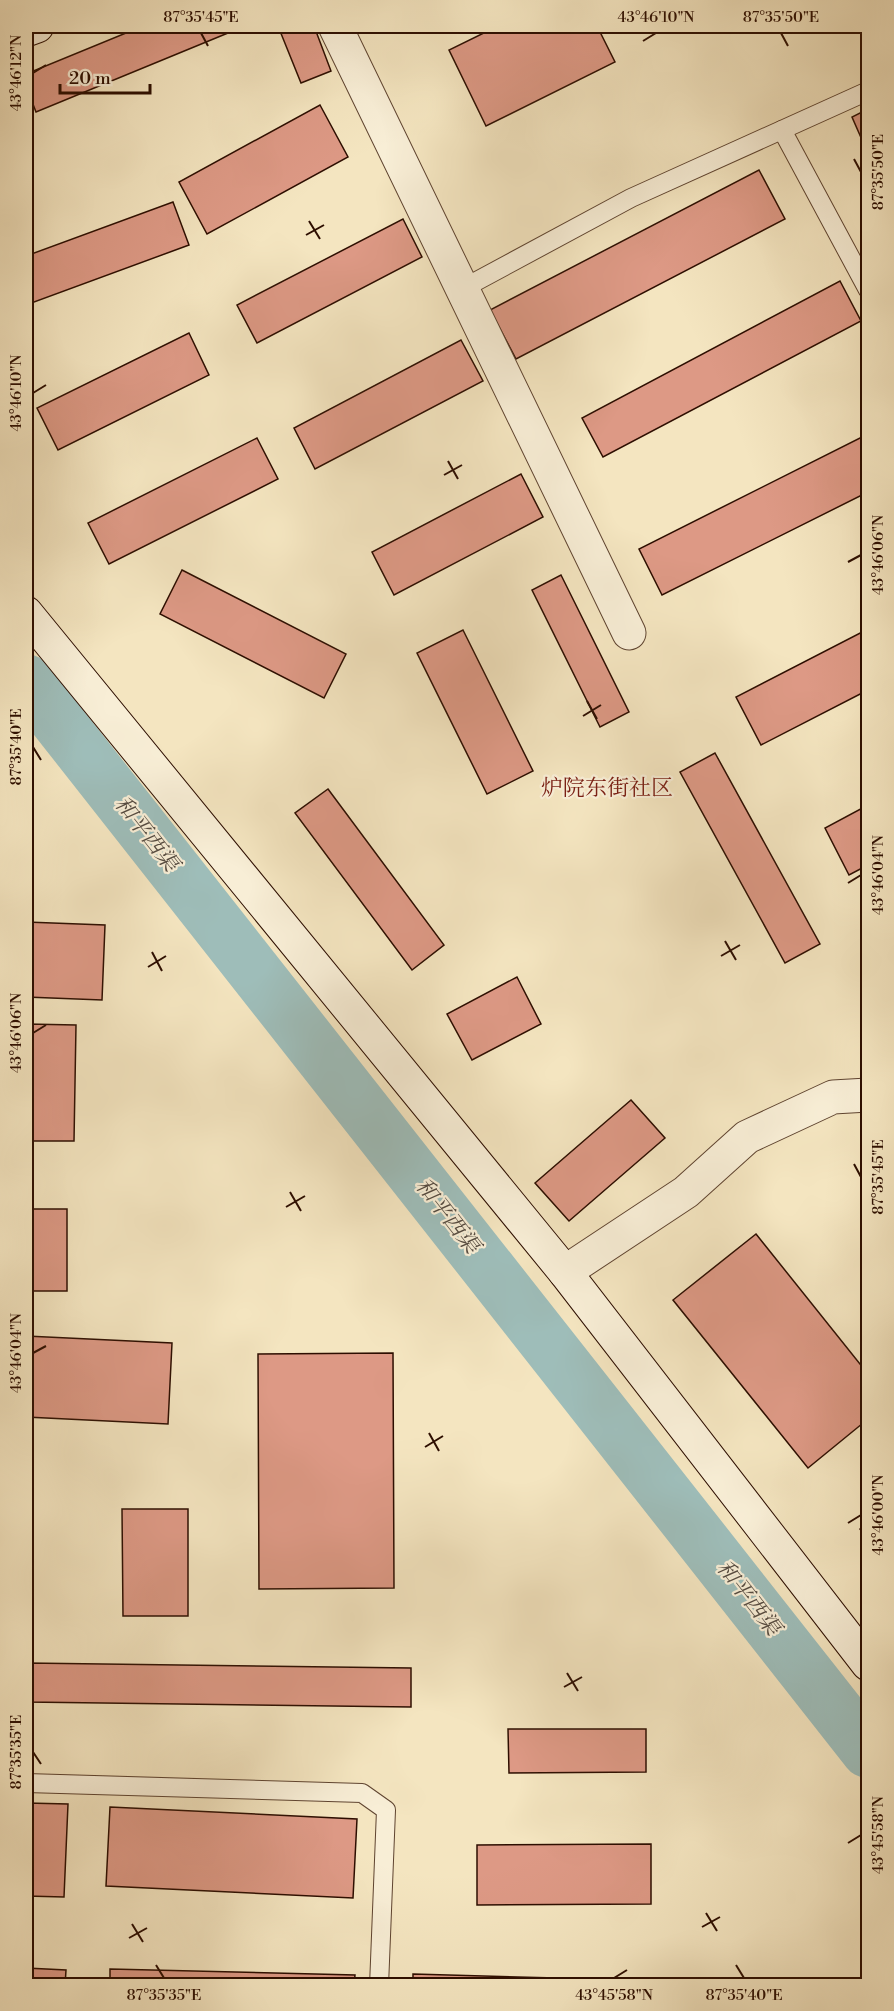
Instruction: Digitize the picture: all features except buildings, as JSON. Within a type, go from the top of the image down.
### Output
[{"type":"street","points":[[26,30],[37,26]]},
{"type":"street","points":[[335,26],[629,633]]},
{"type":"street","points":[[26,613],[565,1272],[868,1664]]},
{"type":"street","points":[[565,1272],[686,1192],[747,1137],[833,1097],[868,1095]]},
{"type":"lane","points":[[462,289],[631,198],[868,91]]},
{"type":"lane","points":[[782,130],[868,290]]},
{"type":"lane","points":[[26,1783],[362,1793],[386,1810],[379,1986]]},
{"type":"waterway","name":"和平西渠","points":[[26,681],[868,1751]]},
{"type":"district","name":"炉院东街社区","points":[[607,788]]}]
